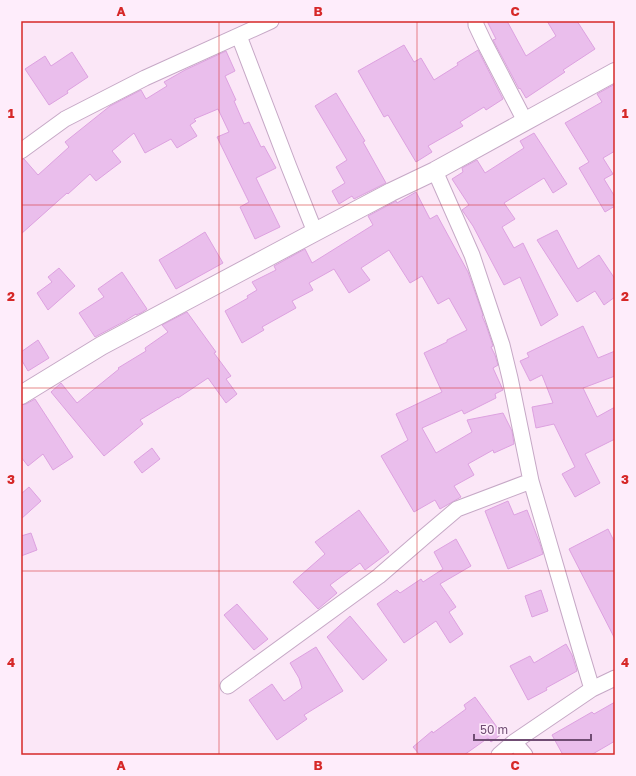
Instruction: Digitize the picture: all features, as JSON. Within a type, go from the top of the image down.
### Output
[{"type":"street","points":[[21,151],[65,119],[146,78],[271,21]]},
{"type":"street","points":[[476,21],[476,25],[484,42],[525,121]]},
{"type":"street","points":[[239,36],[315,232]]},
{"type":"street","points":[[21,395],[102,346],[391,192],[435,171],[615,72]]},
{"type":"street","points":[[435,171],[472,255],[502,345],[531,481],[592,689]]},
{"type":"street","points":[[228,686],[380,576],[457,509],[531,481]]},
{"type":"street","points":[[499,755],[514,742],[592,689],[615,678]]},
{"type":"street","points":[[514,742],[525,755]]},
{"type":"building","points":[[487,21],[507,21],[526,56],[556,36],[547,21],[577,21],[595,49],[563,70],[565,72],[526,98],[520,88],[519,89],[493,40],[496,39]]},
{"type":"building","points":[[404,45],[414,62],[421,58],[434,80],[478,50],[503,99],[486,110],[484,107],[460,122],[463,126],[428,146],[432,152],[416,162],[388,115],[384,117],[358,71]]},
{"type":"building","points":[[226,51],[235,71],[225,76],[236,100],[234,101],[244,124],[249,122],[261,147],[264,146],[276,168],[256,178],[280,227],[255,239],[240,207],[249,202],[217,137],[229,132],[218,109],[194,119],[196,121],[190,125],[197,136],[177,148],[171,139],[145,153],[134,133],[112,151],[121,162],[96,181],[90,174],[21,234],[21,160],[24,159],[38,175],[69,147],[65,142],[110,106],[141,90],[146,99],[167,86],[164,82],[185,70]]},
{"type":"building","points":[[72,52],[88,77],[67,91],[68,93],[49,105],[25,69],[45,56],[51,66]]},
{"type":"building","points":[[615,84],[615,151],[603,158],[613,174],[604,179],[615,197],[615,206],[605,212],[579,168],[589,162],[565,123],[602,102],[597,94]]},
{"type":"building","points":[[336,93],[365,141],[363,142],[386,183],[354,199],[352,196],[339,204],[332,191],[345,183],[336,167],[347,160],[315,106]]},
{"type":"building","points":[[534,133],[567,184],[553,193],[544,178],[504,203],[515,219],[502,227],[514,248],[523,243],[558,315],[541,326],[520,277],[504,285],[473,226],[462,210],[469,205],[452,179],[463,172],[462,168],[477,160],[485,173],[524,148],[520,141]]},
{"type":"building","points":[[416,192],[430,219],[437,215],[468,272],[498,365],[493,368],[503,390],[495,394],[496,398],[464,414],[462,410],[422,428],[436,453],[472,432],[467,420],[503,413],[512,431],[514,444],[494,453],[493,450],[468,464],[474,475],[454,486],[461,497],[440,509],[435,500],[414,512],[381,456],[408,440],[396,414],[442,392],[424,353],[467,330],[449,298],[438,304],[422,276],[410,283],[389,250],[361,268],[370,280],[349,293],[334,269],[309,283],[313,290],[292,301],[296,308],[262,327],[264,330],[242,343],[225,311],[248,298],[247,296],[257,290],[252,282],[276,270],[274,266],[305,249],[312,263],[373,225],[368,216],[396,201],[397,203]]},
{"type":"building","points":[[557,230],[578,269],[599,255],[615,279],[615,297],[604,305],[595,291],[577,302],[537,240]]},
{"type":"building","points":[[205,232],[223,263],[176,289],[159,260]]},
{"type":"building","points":[[59,268],[75,286],[48,310],[37,293],[52,282],[48,277]]},
{"type":"building","points":[[122,272],[147,309],[95,337],[79,313],[104,297],[98,289]]},
{"type":"building","points":[[187,312],[216,352],[214,353],[231,376],[226,379],[237,394],[226,403],[208,378],[178,398],[140,420],[143,424],[104,456],[51,392],[61,383],[77,403],[119,369],[118,368],[146,351],[145,348],[168,332],[162,325]]},
{"type":"building","points":[[583,326],[598,358],[615,351],[615,376],[583,388],[597,417],[615,407],[615,439],[585,454],[600,483],[575,497],[562,474],[575,467],[554,424],[536,428],[532,407],[553,403],[542,375],[530,381],[520,361],[529,357],[527,353]]},
{"type":"building","points":[[38,340],[49,358],[28,371],[21,359],[21,352]]},
{"type":"building","points":[[35,399],[73,457],[53,470],[43,454],[28,466],[21,457],[21,405]]},
{"type":"building","points":[[152,448],[160,459],[142,473],[134,462]]},
{"type":"building","points":[[29,487],[41,501],[21,519],[21,494]]},
{"type":"building","points":[[508,501],[514,515],[527,510],[543,554],[508,569],[485,511]]},
{"type":"building","points":[[359,510],[389,552],[365,570],[360,563],[330,585],[337,593],[318,609],[293,582],[325,554],[315,542]]},
{"type":"building","points":[[608,529],[615,543],[615,639],[569,549]]},
{"type":"building","points":[[31,533],[37,550],[21,556],[21,536]]},
{"type":"building","points":[[456,539],[471,566],[440,584],[456,607],[449,612],[463,634],[450,643],[436,621],[404,643],[377,604],[397,590],[400,593],[421,579],[423,582],[443,569],[434,552]]},
{"type":"building","points":[[541,590],[548,611],[532,617],[525,596]]},
{"type":"building","points":[[237,604],[268,639],[254,650],[224,615]]},
{"type":"building","points":[[350,616],[387,660],[363,680],[327,637]]},
{"type":"building","points":[[566,644],[572,655],[577,671],[528,700],[510,666],[530,656],[534,663]]},
{"type":"building","points":[[316,647],[343,691],[304,715],[307,719],[277,740],[249,700],[272,684],[284,701],[302,688],[299,678],[290,663]]},
{"type":"building","points":[[475,697],[502,734],[491,742],[488,738],[464,755],[420,755],[413,747],[432,731],[433,733],[466,709],[464,705]]},
{"type":"building","points":[[615,702],[615,741],[591,755],[563,755],[552,735],[592,712],[594,714]]}]
